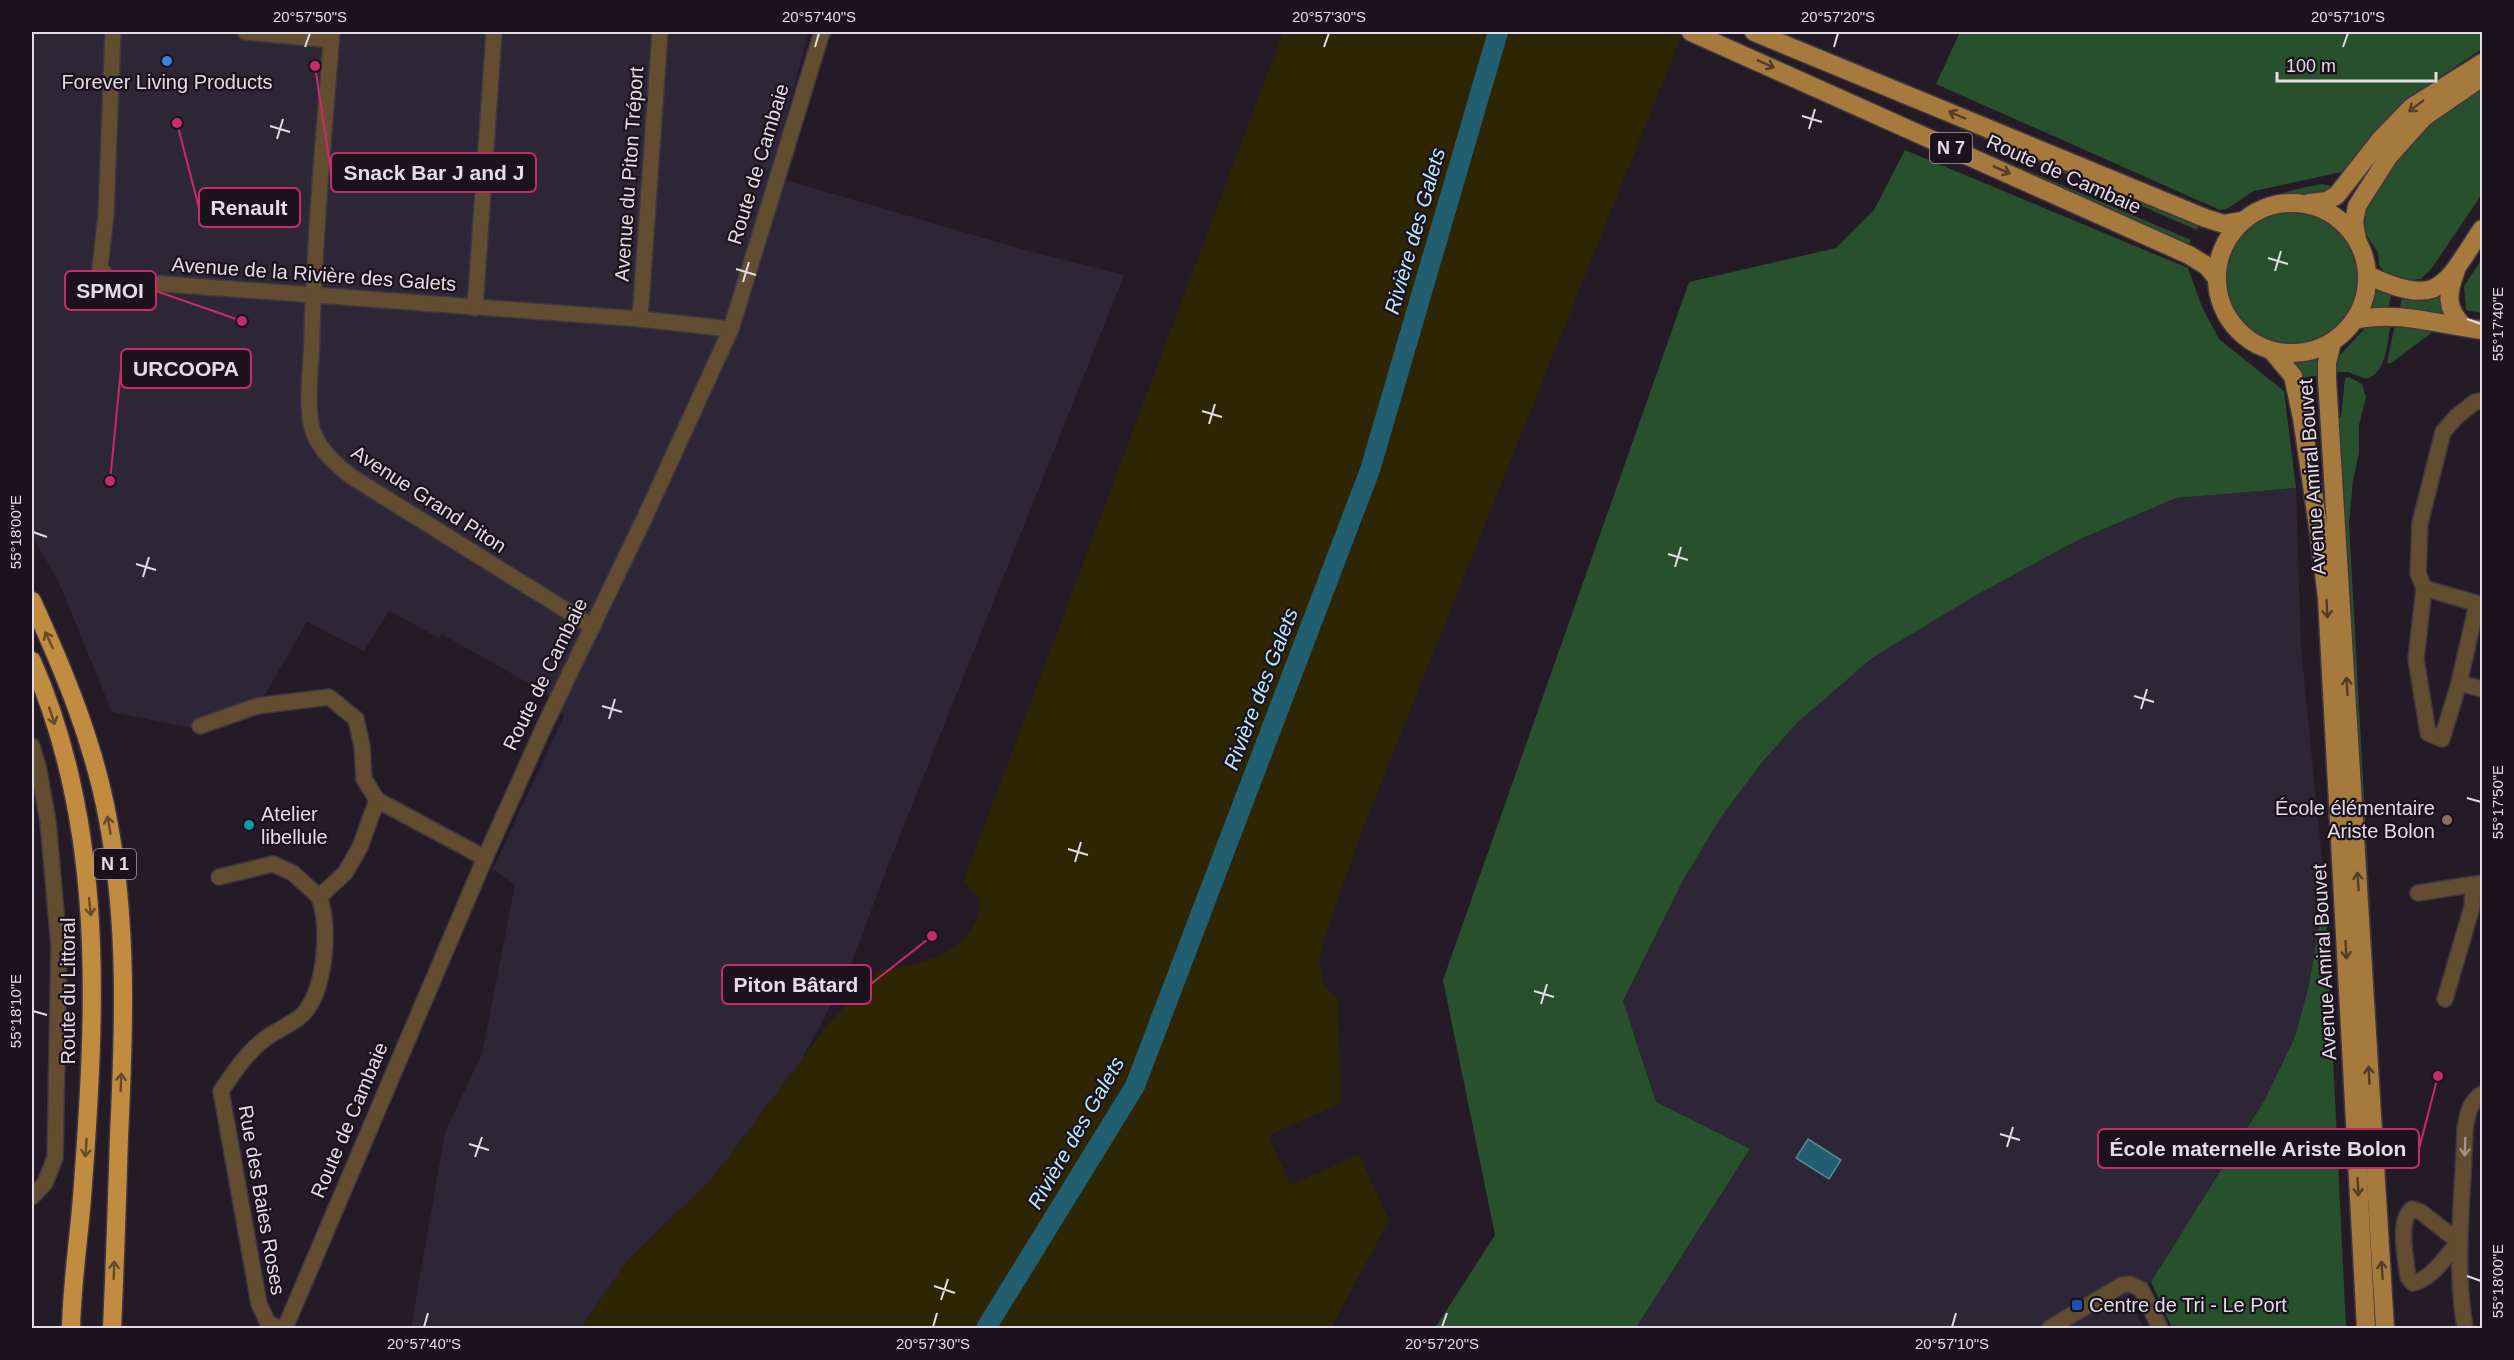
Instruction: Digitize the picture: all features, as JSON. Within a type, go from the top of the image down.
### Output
[{"type":"highway","name":"N 1","points":[[32,601],[67,678],[96,768],[116,866],[123,997],[112,1329]]},
{"type":"highway","name":"Route du Littoral","points":[[32,661],[45,694],[71,781],[83,851],[92,926],[91,1075],[71,1329]]},
{"type":"main road","name":"Route de Cambaie","points":[[1691,32],[2189,255],[2207,266],[2216,277]]},
{"type":"main road","name":"Route de Cambaie","points":[[1754,32],[2205,218],[2224,224],[2242,221]]},
{"type":"main road","points":[[2482,63],[2412,107],[2380,140],[2337,195],[2327,201],[2282,203],[2261,209],[2242,221],[2231,233],[2223,248],[2216,277],[2219,298],[2227,317],[2241,333],[2255,344],[2272,351],[2296,353],[2321,348],[2332,342],[2354,320],[2366,291],[2367,275],[2354,222],[2357,206],[2389,156],[2424,117],[2482,77]]},
{"type":"main road","points":[[2304,203],[2326,210],[2335,216],[2344,223],[2357,240]]},
{"type":"main road","points":[[2367,275],[2402,289],[2414,292],[2430,291],[2446,280],[2482,229]]},
{"type":"main road","points":[[2457,265],[2449,289],[2449,303],[2454,317],[2474,328]]},
{"type":"main road","points":[[2354,320],[2373,316],[2396,316],[2474,328]]},
{"type":"main road","name":"Avenue Amiral Bouvet","points":[[2332,342],[2327,363],[2327,379],[2385,1329]]},
{"type":"main road","name":"Avenue Amiral Bouvet","points":[[2272,351],[2293,376],[2302,417],[2319,526],[2327,598],[2366,1329]]},
{"type":"street","name":"Avenue de la Rivière des Galets","points":[[113,32],[106,214],[100,268],[110,280],[640,319],[731,329]]},
{"type":"street","name":"Avenue Grand Piton","points":[[245,32],[332,36],[313,294],[311,424],[316,438],[336,465],[449,539],[593,627]]},
{"type":"street","points":[[475,308],[494,32]]},
{"type":"street","name":"Avenue du Piton Tréport","points":[[640,319],[660,32]]},
{"type":"street","name":"Route de Cambaie","points":[[285,1329],[485,858],[548,718],[593,627],[731,329],[822,32]]},
{"type":"street","points":[[2424,588],[2480,604],[2442,739],[2428,733],[2416,659],[2424,588],[2418,573],[2420,523],[2443,432],[2457,416],[2475,402],[2482,401]]},
{"type":"street","points":[[2459,683],[2482,689]]},
{"type":"street","points":[[200,726],[257,706],[329,698],[356,719],[362,746],[364,779],[377,800],[485,858]]},
{"type":"street","points":[[32,746],[48,821],[59,947],[55,1158],[45,1183],[32,1197]]},
{"type":"street","points":[[219,877],[273,864],[293,873],[319,897],[345,873],[360,847],[377,800]]},
{"type":"street","points":[[32,815],[48,821]]},
{"type":"street","points":[[2418,893],[2478,884],[2445,999]]},
{"type":"street","name":"Rue des Baies Roses","points":[[279,1329],[268,1323],[259,1304],[221,1091],[240,1064],[264,1039],[304,1013],[316,991],[326,928],[319,897]]},
{"type":"street","points":[[2472,906],[2473,918],[2482,925]]},
{"type":"street","points":[[2465,1329],[2459,1242],[2468,1112],[2476,1098],[2482,1094]]},
{"type":"street","points":[[2412,1209],[2421,1212],[2459,1242],[2422,1281],[2413,1283],[2408,1277],[2403,1222],[2406,1214],[2412,1209]]},
{"type":"street","points":[[2050,1329],[2122,1285],[2136,1285],[2146,1296],[2160,1329]]},
{"type":"shaded area","points":[[32,32],[809,32],[768,183],[789,181],[1028,251],[1124,275],[888,865],[848,973],[801,1061],[712,1179],[627,1261],[581,1328],[411,1328],[445,1132],[482,1054],[515,885],[493,869],[564,716],[544,692],[442,634],[439,638],[389,611],[364,651],[307,622],[265,695],[229,706],[225,713],[191,728],[112,712],[60,585],[32,535]]},
{"type":"shaded area","points":[[2296,488],[2301,648],[2325,890],[2309,985],[2295,1037],[2264,1101],[2151,1282],[2127,1294],[2144,1328],[1636,1328],[1750,1150],[1656,1102],[1623,1001],[1682,882],[1721,817],[1763,761],[1797,723],[1872,658],[1978,594],[2078,540],[2176,498]]},
{"type":"green space","points":[[1960,32],[2482,32],[2482,49],[2423,88],[2391,115],[2342,172],[2254,191],[2227,209],[2220,210],[1936,84]]},
{"type":"green space","points":[[2482,88],[2482,194],[2432,268],[2421,279],[2401,281],[2385,273],[2379,265],[2378,253],[2363,225],[2367,202],[2409,143],[2426,126]]},
{"type":"green space","points":[[1924,105],[2076,171],[2073,177],[1922,112]]},
{"type":"green space","points":[[1922,126],[2191,240],[2188,247]]},
{"type":"green space","points":[[1905,150],[2188,268],[2202,307],[2219,339],[2284,391],[2296,488],[2176,498],[2078,540],[1978,594],[1872,658],[1797,723],[1763,761],[1721,817],[1682,882],[1623,1001],[1656,1102],[1750,1149],[1636,1328],[1435,1328],[1495,1235],[1443,980],[1689,282],[1836,248],[1874,210]]},
{"type":"green space","points":[[2322,184],[2336,187],[2321,194],[2273,198],[2241,214],[2230,216],[2252,204],[2274,196]]},
{"type":"green space","points":[[2129,198],[2199,224],[2197,230],[2128,200]]},
{"type":"green space","points":[[2293,208],[2320,213],[2332,219],[2342,228],[2351,238],[2357,250],[2362,277],[2357,304],[2351,316],[2342,326],[2332,335],[2320,341],[2293,346],[2266,341],[2254,335],[2244,326],[2235,316],[2229,304],[2224,277],[2229,250],[2235,238],[2244,228],[2254,219],[2266,213]]},
{"type":"green space","points":[[2482,259],[2482,313],[2466,310],[2464,286]]},
{"type":"green space","points":[[2377,283],[2392,291],[2388,310],[2371,310]]},
{"type":"green space","points":[[2403,293],[2442,293],[2448,316],[2399,312]]},
{"type":"green space","points":[[2370,323],[2391,324],[2385,356],[2378,370],[2366,379],[2348,372],[2334,372],[2340,355]]},
{"type":"green space","points":[[2395,324],[2434,331],[2391,363],[2387,363]]},
{"type":"green space","points":[[2322,357],[2320,375],[2303,378],[2295,362]]},
{"type":"green space","points":[[2349,377],[2362,384],[2366,397],[2359,425],[2359,453],[2353,481],[2349,523],[2393,1328],[2337,418],[2341,417],[2345,378]]},
{"type":"green space","points":[[2325,890],[2346,1328],[2172,1328],[2151,1282],[2264,1101],[2295,1037],[2309,985]]},
{"type":"sand","points":[[1283,32],[1683,32],[1367,818],[1324,938],[1319,962],[1325,987],[1338,998],[1341,1103],[1268,1136],[1291,1185],[1359,1154],[1389,1220],[1331,1328],[581,1328],[627,1261],[712,1179],[829,1023],[880,970],[913,964],[945,953],[959,944],[970,932],[977,918],[980,900],[963,882]]},
{"type":"water","points":[[1808,1139],[1841,1160],[1829,1179],[1796,1158]]},
{"type":"waterway","name":"Rivière des Galets","points":[[986,1328],[1135,1086],[1370,470],[1498,32]]},
{"type":"place","name":"Forever Living Products","points":[[167,61]]},
{"type":"place","name":"Snack Bar J and J","points":[[315,66]]},
{"type":"place","name":"Renault","points":[[177,123]]},
{"type":"place","name":"SPMOI","points":[[242,321]]},
{"type":"place","name":"URCOOPA","points":[[110,481]]},
{"type":"place","name":"École élémentaire Ariste Bolon","points":[[2447,820]]},
{"type":"place","name":"Atelier libellule","points":[[249,825]]},
{"type":"place","name":"Piton Bâtard","points":[[932,936]]},
{"type":"place","name":"École maternelle Ariste Bolon","points":[[2438,1076]]},
{"type":"place","name":"Centre de Tri - Le Port","points":[[2077,1305]]}]
